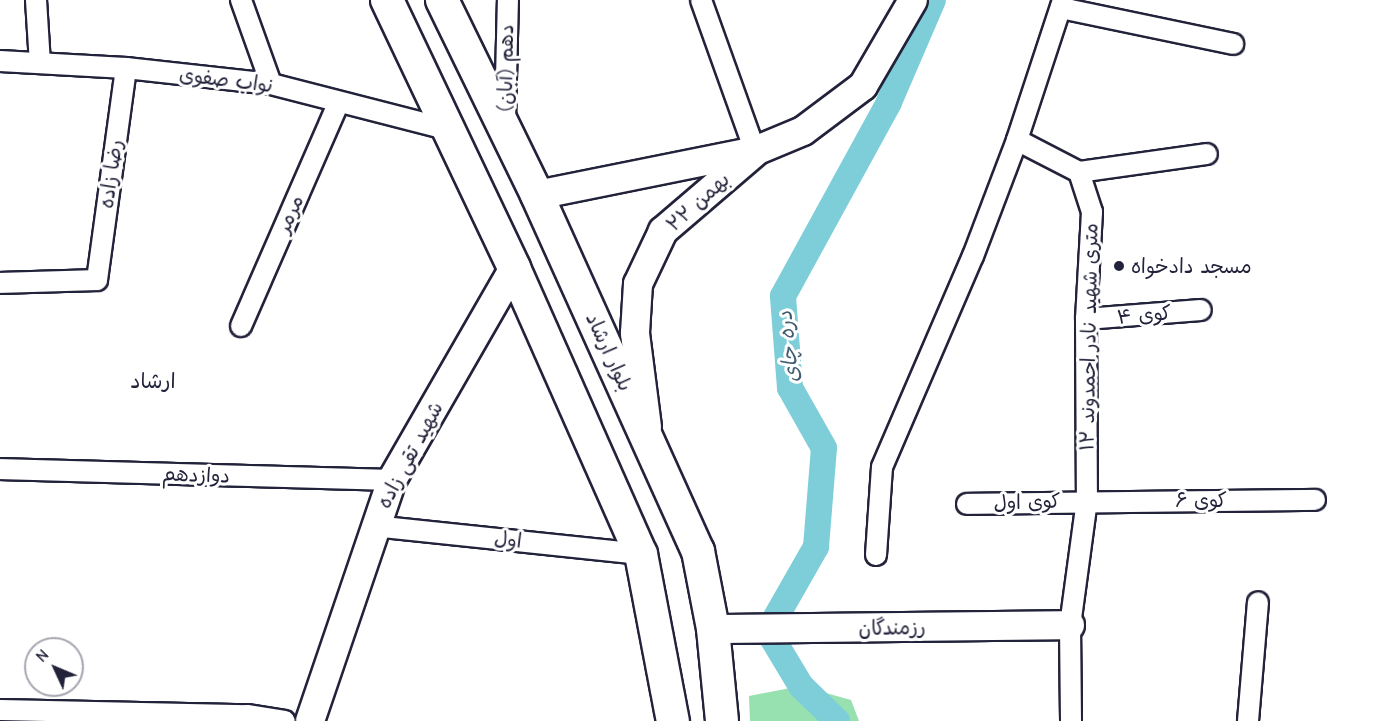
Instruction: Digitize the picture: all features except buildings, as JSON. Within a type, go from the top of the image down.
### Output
[{"type":"main road","points":[[387,0],[446,129],[514,268],[641,554],[673,721]]},
{"type":"main road","name":"بلوار ارشاد","points":[[442,0],[505,136],[537,195],[648,435],[698,550],[714,630],[722,721]]},
{"type":"street","points":[[36,0],[40,63]]},
{"type":"street","points":[[240,0],[271,84]]},
{"type":"street","name":"دهم (آبان)","points":[[505,136],[508,0]]},
{"type":"street","points":[[701,0],[755,151]]},
{"type":"street","name":"۲۲ بهمن","points":[[537,195],[755,151],[803,131],[863,86],[913,0]]},
{"type":"street","points":[[876,555],[882,467],[973,256],[1017,140],[1062,4],[1233,44]]},
{"type":"street","name":"نواب صفوی","points":[[0,61],[126,68],[271,84],[446,129]]},
{"type":"street","name":"رضا زاده","points":[[0,283],[97,280],[126,68]]},
{"type":"street","name":"مرمر","points":[[241,326],[339,102]]},
{"type":"street","points":[[1017,140],[1080,172],[1207,154]]},
{"type":"street","name":"۲۲ بهمن","points":[[648,435],[635,333],[638,284],[663,231],[755,151]]},
{"type":"street","name":"۱۲ متری شهید نادر احمدوند","points":[[1071,721],[1070,625],[1087,500],[1086,319],[1092,212],[1080,172]]},
{"type":"street","name":"شهید تقی زاده","points":[[310,721],[374,526],[392,480],[514,268]]},
{"type":"street","name":"کوی ۴","points":[[1086,319],[1201,310]]},
{"type":"street","name":"دوازدهم","points":[[0,469],[392,480]]},
{"type":"street","name":"کوی ۶","points":[[1087,500],[1315,500]]},
{"type":"street","name":"کوی اول","points":[[967,504],[1087,500]]},
{"type":"street","name":"اول","points":[[374,526],[641,554]]},
{"type":"street","points":[[1248,721],[1258,602]]},
{"type":"street","name":"رزمندگان","points":[[714,630],[1070,625]]},
{"type":"street","points":[[0,710],[247,715],[285,721]]},
{"type":"green space","points":[[801,686],[851,700],[859,721],[750,721],[749,696]]},
{"type":"waterway","name":"دره چای","points":[[837,721],[801,686],[768,631],[816,547],[824,448],[790,388],[783,296],[889,102],[933,0]]},
{"type":"place","name":"مسجد دادخواه","points":[[1119,266]]},
{"type":"district","name":"ارشاد","points":[[153,381]]}]
